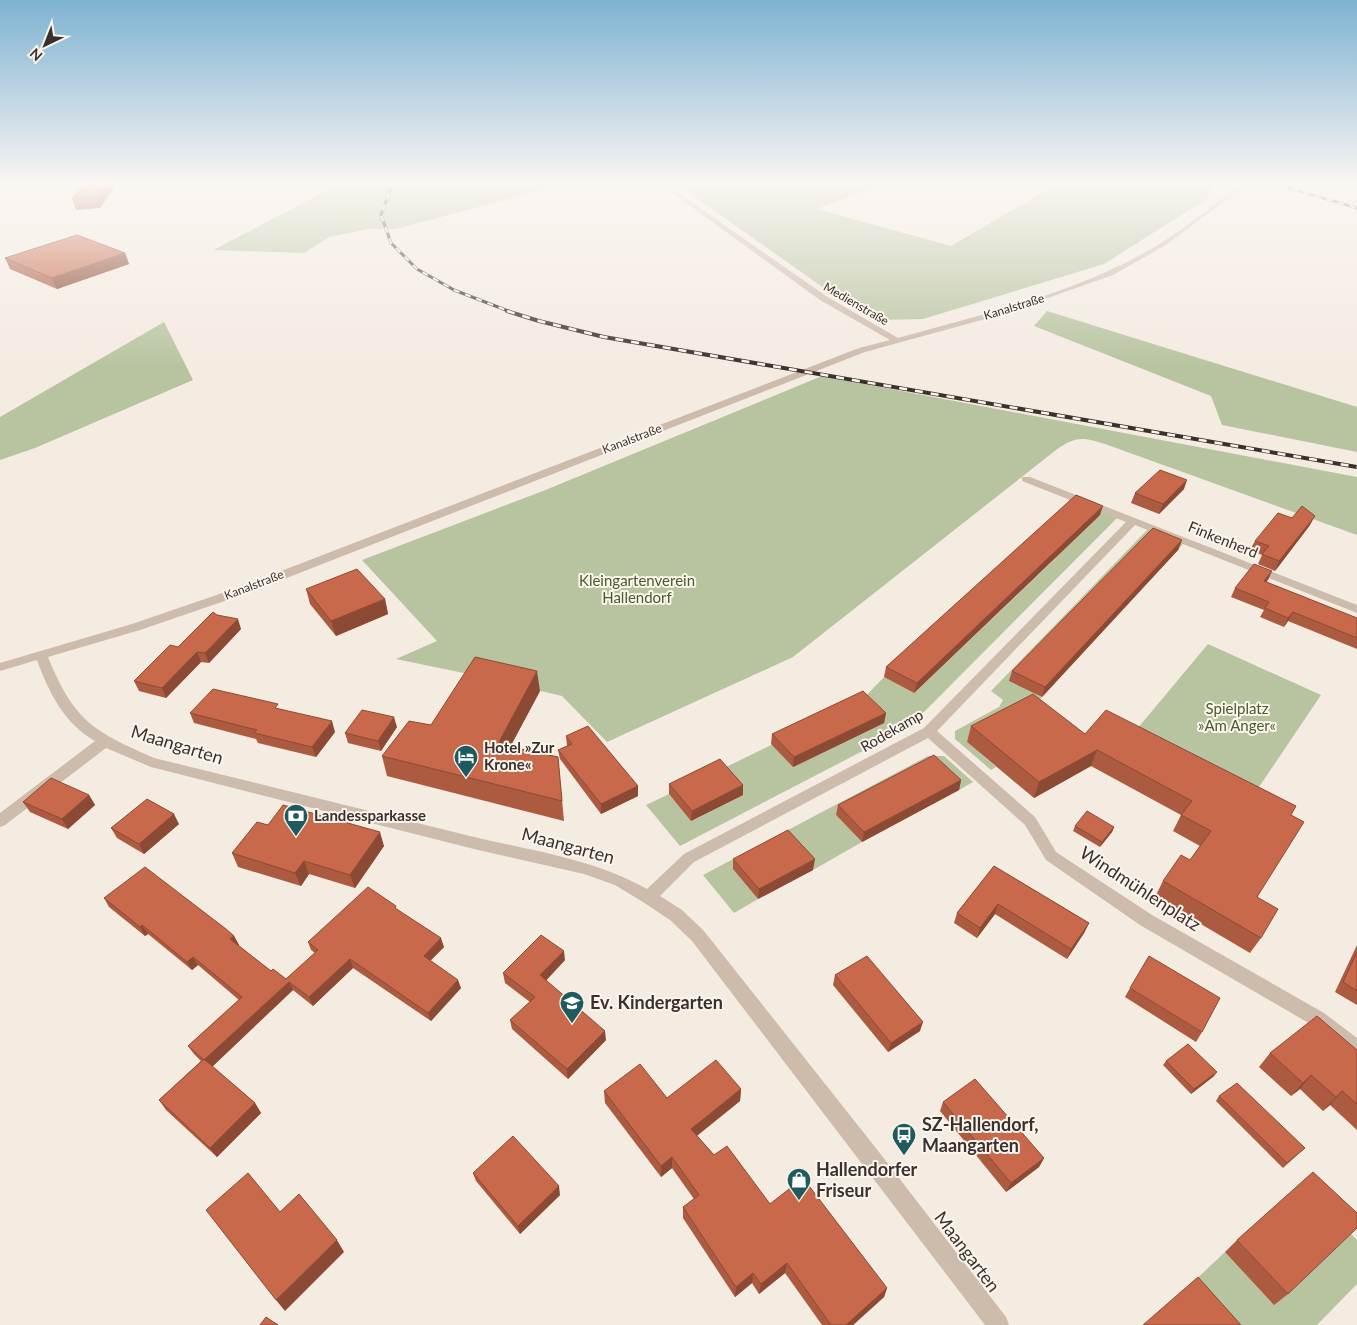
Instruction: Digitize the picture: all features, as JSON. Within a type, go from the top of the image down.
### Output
[{"type":"street","name":"Medienstraße","points":[[747,244],[823,298],[896,340]]},
{"type":"street","name":"Kanalstraße","points":[[0,667],[136,627],[244,590],[839,358],[1038,300],[1110,272],[1164,244]]},
{"type":"street","name":"Finkenherd","points":[[1026,479],[1357,609]]},
{"type":"street","name":"Rodekamp","points":[[650,897],[689,858],[929,731],[1134,521]]},
{"type":"street","name":"Maangarten","points":[[41,655],[51,684],[66,710],[81,726],[104,742],[151,762],[474,843],[586,868],[620,881],[650,897],[676,915],[698,936],[998,1325]]},
{"type":"street","name":"Windmühlenplatz","points":[[929,731],[1030,821],[1051,856],[1146,920],[1318,1019],[1357,1048]]},
{"type":"street","points":[[0,821],[104,742]]},
{"type":"green space","points":[[225,244],[318,244],[304,253],[213,250]]},
{"type":"green space","points":[[761,244],[943,244],[951,246],[955,244],[1136,244],[1104,264],[923,319],[880,320],[835,296]]},
{"type":"green space","points":[[1047,311],[1357,407],[1357,452],[1222,425],[1211,396],[1034,326]]},
{"type":"green space","points":[[164,322],[193,380],[35,448],[0,460],[0,417]]},
{"type":"green space","name":"Kleingartenverein Hallendorf","points":[[822,376],[1357,477],[1357,535],[1105,444],[1079,439],[1069,442],[1056,450],[793,657],[607,742],[562,696],[396,659],[437,641],[362,560],[543,491]]},
{"type":"green space","points":[[1073,505],[1119,516],[918,718],[903,730],[680,846],[646,805],[669,794],[692,821],[743,795],[720,770],[861,701],[884,677],[914,693],[1056,558]]},
{"type":"green space","points":[[1150,527],[1185,541],[1178,550],[1010,681],[1042,697],[1028,710],[967,742],[996,767],[991,770],[955,739],[955,731],[999,707],[1003,700],[991,691]]},
{"type":"green space","name":"Spielplatz »Am Anger«","points":[[1208,644],[1321,695],[1257,790],[1137,729]]},
{"type":"green space","points":[[928,756],[944,756],[973,782],[959,790],[931,765],[836,815],[862,842],[813,870],[787,840],[733,868],[758,899],[734,913],[703,875]]},
{"type":"green space","points":[[1350,1233],[1357,1240],[1357,1284],[1317,1325],[1226,1325],[1190,1285],[1225,1252]]},
{"type":"building","points":[[49,244],[101,244],[125,253],[52,278],[5,258]]},
{"type":"building","points":[[1160,470],[1187,480],[1163,504],[1135,493]]},
{"type":"building","points":[[1076,495],[1103,506],[917,683],[886,667]]},
{"type":"building","points":[[1302,506],[1315,516],[1279,561],[1262,554],[1269,546],[1255,541],[1278,513],[1292,518]]},
{"type":"building","points":[[1153,528],[1182,540],[1045,687],[1012,671]]},
{"type":"building","points":[[1254,564],[1272,571],[1264,581],[1357,618],[1357,638],[1293,612],[1288,618],[1265,608],[1269,602],[1235,588]]},
{"type":"building","points":[[357,569],[385,599],[331,621],[306,589]]},
{"type":"building","points":[[213,612],[217,615],[238,619],[205,653],[197,652],[162,688],[134,681],[170,645],[178,647]]},
{"type":"building","points":[[475,657],[537,671],[498,744],[558,757],[562,801],[382,756],[409,721],[431,725]]},
{"type":"building","points":[[213,689],[278,704],[275,708],[332,721],[312,747],[254,733],[257,730],[190,713]]},
{"type":"building","points":[[863,691],[886,713],[794,757],[772,734]]},
{"type":"building","points":[[1033,694],[1085,734],[1106,710],[1296,806],[1291,815],[1304,822],[1257,897],[1278,909],[1261,938],[1163,881],[1181,855],[1190,860],[1211,831],[1181,815],[1192,801],[1097,750],[1039,782],[971,726]]},
{"type":"building","points":[[362,710],[394,717],[378,741],[345,733]]},
{"type":"building","points":[[588,726],[638,786],[601,804],[558,750],[572,744],[566,736]]},
{"type":"building","points":[[934,755],[961,780],[864,832],[838,805]]},
{"type":"building","points":[[720,759],[743,785],[692,811],[669,784]]},
{"type":"building","points":[[51,778],[89,795],[62,819],[23,802]]},
{"type":"building","points":[[147,799],[174,814],[139,844],[111,828]]},
{"type":"building","points":[[283,805],[380,832],[350,875],[304,861],[295,873],[232,853],[257,822],[268,825]]},
{"type":"building","points":[[1087,811],[1114,827],[1102,842],[1075,826]]},
{"type":"building","points":[[788,830],[815,859],[759,889],[733,859]]},
{"type":"building","points":[[994,866],[1089,923],[1071,949],[998,904],[980,928],[957,913]]},
{"type":"building","points":[[145,867],[226,929],[234,936],[230,939],[271,971],[273,969],[286,979],[318,950],[308,942],[368,887],[396,906],[395,908],[441,938],[424,956],[458,980],[428,1013],[350,959],[309,997],[289,982],[204,1060],[188,1046],[242,997],[193,957],[187,962],[142,925],[140,927],[104,898]]},
{"type":"building","points":[[541,935],[564,951],[540,975],[605,1031],[567,1069],[510,1020],[535,997],[503,973]]},
{"type":"building","points":[[1357,952],[1357,991],[1343,982]]},
{"type":"building","points":[[867,956],[923,1022],[891,1043],[835,975]]},
{"type":"building","points":[[1149,956],[1220,998],[1202,1032],[1130,988]]},
{"type":"building","points":[[1317,1016],[1357,1050],[1357,1104],[1342,1091],[1336,1097],[1311,1075],[1303,1083],[1270,1053]]},
{"type":"building","points":[[1188,1044],[1217,1072],[1194,1089],[1166,1061]]},
{"type":"building","points":[[204,1059],[255,1103],[210,1148],[159,1100]]},
{"type":"building","points":[[716,1060],[741,1089],[691,1129],[714,1155],[727,1146],[770,1204],[803,1178],[887,1288],[846,1325],[831,1325],[787,1263],[761,1284],[753,1273],[736,1287],[683,1207],[699,1195],[672,1157],[661,1166],[604,1091],[640,1064],[667,1098]]},
{"type":"building","points":[[975,1079],[1044,1158],[1011,1183],[943,1102]]},
{"type":"building","points":[[1237,1083],[1305,1148],[1287,1163],[1219,1096]]},
{"type":"building","points":[[513,1136],[559,1186],[518,1226],[473,1173]]},
{"type":"building","points":[[1313,1172],[1357,1213],[1357,1228],[1288,1294],[1237,1240]]},
{"type":"building","points":[[248,1173],[280,1212],[299,1194],[337,1240],[276,1300],[206,1210]]},
{"type":"building","points":[[1198,1277],[1241,1325],[1143,1325]]},
{"type":"building","points":[[266,1317],[278,1325],[260,1325]]},
{"type":"railway","points":[[392,244],[417,269],[454,290],[511,312]]},
{"type":"railway","points":[[507,311],[604,337],[1357,467]]},
{"type":"place","name":"Hotel »Zur Krone«","points":[[466,778]]},
{"type":"place","name":"Landessparkasse","points":[[296,837]]},
{"type":"place","name":"Ev. Kindergarten","points":[[572,1024]]},
{"type":"place","name":"SZ-Hallendorf, Maangarten","points":[[904,1156]]},
{"type":"place","name":"Hallendorfer Friseur","points":[[799,1201]]}]
